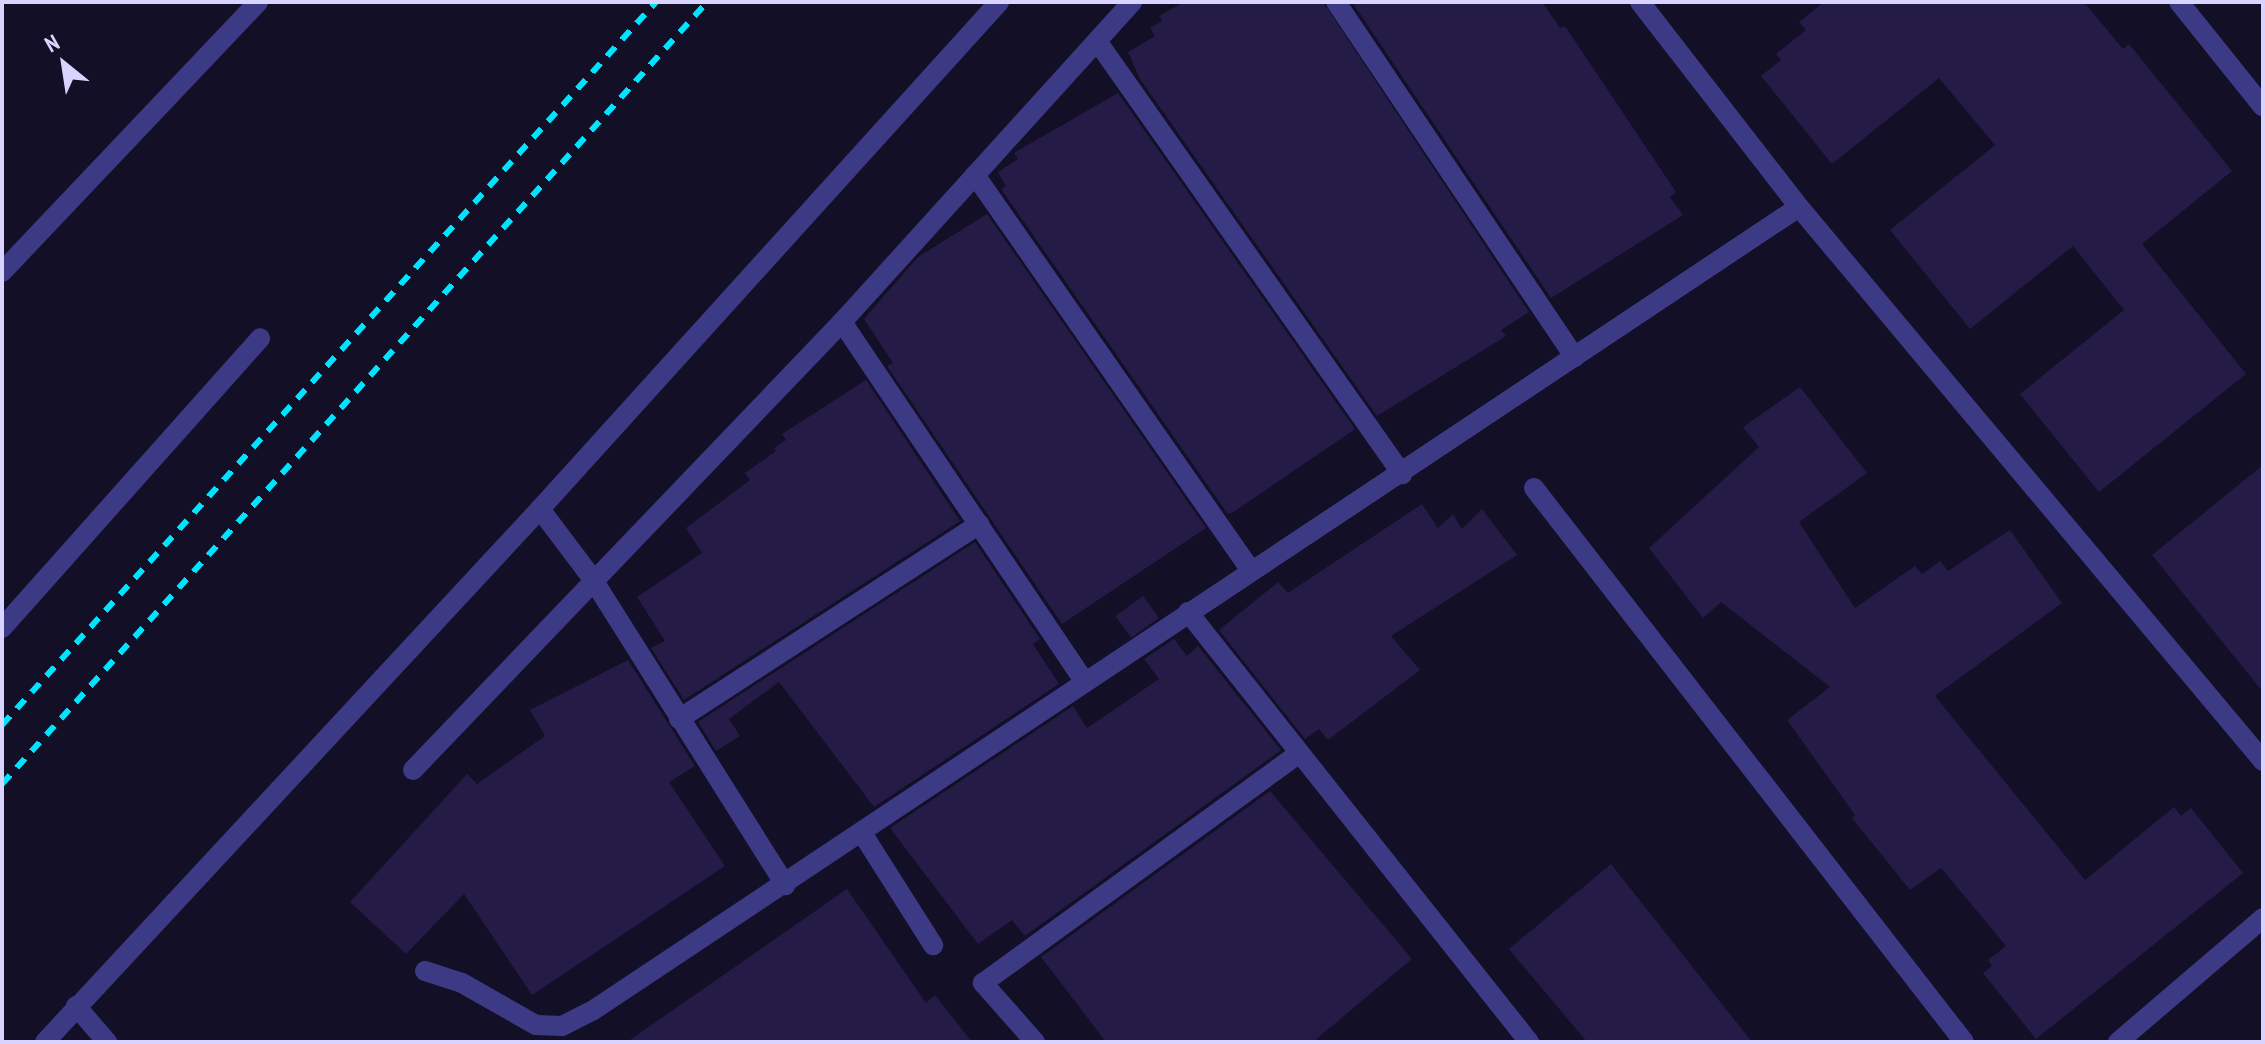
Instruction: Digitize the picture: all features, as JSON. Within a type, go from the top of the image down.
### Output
[{"type":"street","points":[[2,272],[258,2]]},
{"type":"street","points":[[45,1042],[540,509],[999,2]]},
{"type":"street","points":[[413,770],[592,578],[842,322],[1132,2]]},
{"type":"street","points":[[1336,2],[1575,357]]},
{"type":"street","points":[[1640,2],[1799,207],[2263,761]]},
{"type":"street","points":[[2179,2],[2263,107]]},
{"type":"street","points":[[1097,41],[1402,474]]},
{"type":"street","points":[[975,175],[1251,570]]},
{"type":"street","points":[[425,971],[462,983],[536,1025],[562,1026],[785,885],[1188,612],[1402,474],[1799,207]]},
{"type":"street","points":[[842,322],[1085,682]]},
{"type":"street","points":[[2,628],[260,338]]},
{"type":"street","points":[[1534,488],[1964,1042]]},
{"type":"street","points":[[540,509],[592,578],[785,885]]},
{"type":"street","points":[[679,719],[979,524]]},
{"type":"street","points":[[1188,612],[1297,755],[1529,1042]]},
{"type":"street","points":[[1035,1042],[983,983],[1297,755]]},
{"type":"street","points":[[862,833],[933,945]]},
{"type":"street","points":[[2118,1042],[2263,918]]},
{"type":"street","points":[[76,1006],[107,1042]]},
{"type":"building","points":[[1184,2],[1323,2],[1529,312],[1501,330],[1506,336],[1377,416],[1140,79],[1128,52],[1155,36],[1150,28],[1162,21],[1159,16]]},
{"type":"building","points":[[1352,2],[1542,2],[1560,28],[1565,26],[1676,192],[1670,197],[1683,215],[1551,298]]},
{"type":"building","points":[[1824,2],[2084,2],[2123,49],[2129,44],[2232,171],[2142,244],[2246,374],[2099,492],[2020,394],[2124,310],[2073,246],[1970,329],[1890,230],[1995,145],[1939,78],[1832,164],[1761,76],[1781,60],[1776,54],[1806,30],[1799,22]]},
{"type":"building","points":[[1118,93],[1355,429],[1232,513],[1227,513],[1001,189],[1006,186],[998,172],[1018,159],[1014,153]]},
{"type":"building","points":[[987,214],[1206,528],[1062,624],[887,366],[893,363],[864,319],[918,257]]},
{"type":"building","points":[[866,380],[960,521],[684,700],[651,648],[665,641],[637,597],[702,553],[686,528],[750,480],[745,473],[776,451],[774,448],[786,440],[782,434]]},
{"type":"building","points":[[1800,387],[1867,473],[1799,522],[1855,608],[1915,566],[1922,574],[1940,561],[1948,571],[2010,530],[2062,603],[1935,696],[2085,880],[2174,807],[2181,816],[2191,808],[2243,873],[2036,1039],[1983,973],[1992,966],[1988,960],[2006,946],[1941,868],[1910,890],[1852,818],[1855,815],[1787,720],[1830,687],[1721,602],[1703,618],[1649,548],[1759,447],[1743,427]]},
{"type":"building","points":[[2263,465],[2263,692],[2152,555]]},
{"type":"building","points":[[1422,504],[1438,528],[1453,514],[1462,529],[1482,509],[1517,555],[1391,636],[1420,670],[1328,740],[1319,729],[1305,739],[1219,630],[1278,582],[1288,593]]},
{"type":"building","points":[[975,542],[1040,639],[1033,644],[1059,684],[874,807],[779,682],[729,719],[740,736],[716,751],[698,722]]},
{"type":"building","points":[[1143,596],[1159,618],[1131,638],[1115,616]]},
{"type":"building","points":[[1174,639],[1187,656],[1198,646],[1281,750],[1025,936],[1012,920],[978,944],[890,828],[1073,706],[1087,728],[1159,679],[1144,659]]},
{"type":"building","points":[[628,660],[695,766],[669,782],[725,866],[532,995],[464,894],[406,954],[350,902],[467,774],[477,784],[545,736],[530,710]]},
{"type":"building","points":[[1270,791],[1412,959],[1313,1042],[1106,1042],[1041,957]]},
{"type":"building","points":[[1611,864],[1752,1042],[1587,1042],[1509,949]]},
{"type":"building","points":[[847,889],[926,1003],[935,995],[972,1042],[627,1042]]},
{"type":"railway","points":[[2,725],[656,2]]},
{"type":"railway","points":[[2,784],[707,2]]}]
